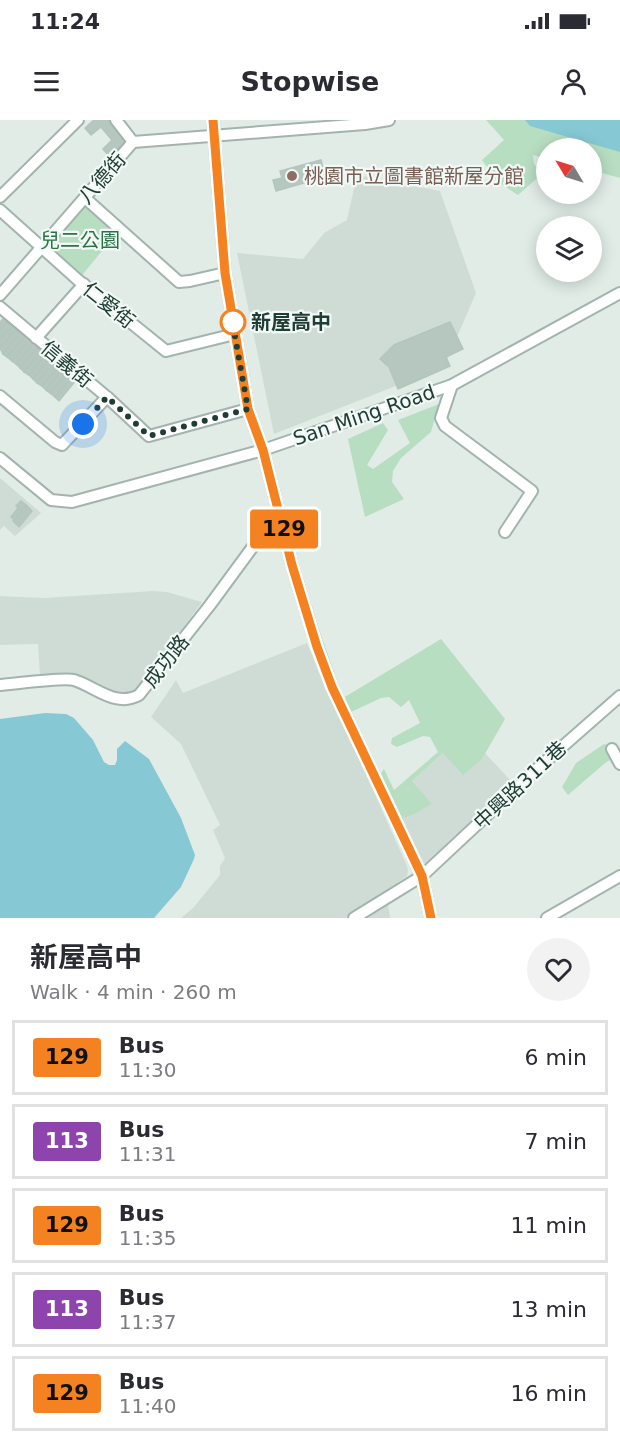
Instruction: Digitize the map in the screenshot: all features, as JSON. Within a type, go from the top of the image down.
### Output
[{"type":"street","points":[[0,197],[78,120]]},
{"type":"street","points":[[116,120],[133,142],[214,135],[281,125],[389,120]]},
{"type":"street","points":[[213,120],[225,273],[248,409],[263,450],[292,565],[325,667],[422,876],[431,918]]},
{"type":"street","name":"八德街","points":[[0,295],[133,142]]},
{"type":"street","points":[[85,198],[180,282],[225,273]]},
{"type":"street","name":"仁愛街","points":[[0,210],[40,247],[166,351],[235,334]]},
{"type":"street","points":[[36,338],[84,284]]},
{"type":"street","name":"San Ming Road","points":[[0,458],[51,500],[72,502],[263,450],[452,385],[620,293]]},
{"type":"street","name":"信義街","points":[[0,307],[107,397],[149,436],[248,409]]},
{"type":"street","points":[[452,385],[441,418],[445,426],[532,491],[505,532]]},
{"type":"street","points":[[0,396],[55,442],[62,445],[107,397]]},
{"type":"street","name":"成功路","points":[[0,685],[73,680],[121,700],[131,700],[139,695],[210,605],[279,511]]},
{"type":"street","name":"中興路311巷","points":[[354,918],[422,876],[528,776],[620,696]]},
{"type":"street","points":[[612,749],[620,764]]},
{"type":"street","points":[[547,918],[620,876]]},
{"type":"shaded area","name":"新屋高中","points":[[357,175],[440,191],[476,293],[444,367],[274,434],[237,253],[303,259],[324,233],[347,220]]},
{"type":"shaded area","points":[[0,478],[41,513],[15,536],[4,526],[0,530]]},
{"type":"shaded area","points":[[167,592],[202,602],[134,695],[127,698],[61,673],[40,676],[38,644],[0,645],[0,596],[44,598]]},
{"type":"shaded area","points":[[307,643],[407,866],[407,876],[345,918],[181,918],[193,908],[220,875],[220,866],[225,858],[213,830],[220,825],[181,744],[151,717],[176,680],[183,693]]},
{"type":"shaded area","points":[[443,753],[482,759],[485,753],[513,783],[429,862],[423,864],[397,820],[413,815],[431,804],[412,781]]},
{"type":"shaded area","points":[[387,897],[390,918],[357,918]]},
{"type":"green space","points":[[486,120],[620,120],[620,178],[602,173],[602,138],[536,138],[536,156],[533,155],[536,179],[518,195],[498,182],[482,160],[504,140]]},
{"type":"green space","name":"兒二公園","points":[[85,198],[121,228],[78,280],[40,247]]},
{"type":"green space","points":[[439,404],[431,432],[401,458],[393,471],[392,482],[404,499],[365,517],[348,439],[383,423],[388,430],[367,465],[373,469],[410,443],[398,420]]},
{"type":"green space","points":[[441,639],[505,719],[482,759],[463,775],[443,753],[412,781],[432,804],[413,815],[397,820],[379,776],[384,769],[394,790],[438,752],[430,737],[423,736],[397,747],[391,744],[392,738],[420,723],[409,700],[401,707],[389,697],[381,698],[351,712],[343,698]]},
{"type":"green space","points":[[604,744],[618,748],[620,754],[605,763],[568,795],[562,787],[576,763]]},
{"type":"water","points":[[525,120],[620,120],[620,152],[602,147],[602,138],[572,138],[530,126]]},
{"type":"water","points":[[45,713],[66,714],[74,718],[93,740],[104,762],[109,765],[115,765],[117,749],[125,741],[149,759],[181,818],[195,855],[194,859],[181,887],[154,918],[0,918],[0,719]]},
{"type":"building","points":[[94,120],[108,120],[127,141],[110,157],[103,149],[112,140],[101,127],[91,135],[85,128]]},
{"type":"building","name":"桃園市立圖書館新屋分館","points":[[321,160],[323,168],[302,175],[304,183],[276,191],[273,180],[282,178],[280,171]]},
{"type":"building","points":[[4,318],[8,321],[0,331],[0,322]]},
{"type":"building","points":[[8,321],[12,325],[0,340],[0,331]]},
{"type":"building","points":[[450,322],[463,349],[446,357],[450,366],[398,389],[389,367],[380,359],[394,345]]},
{"type":"building","points":[[12,325],[17,329],[0,348],[0,340]]},
{"type":"building","points":[[17,329],[21,332],[3,354],[0,348]]},
{"type":"building","points":[[21,332],[25,336],[7,357],[3,354]]},
{"type":"building","points":[[25,336],[30,339],[12,361],[7,357]]},
{"type":"building","points":[[30,339],[34,343],[16,364],[12,361]]},
{"type":"building","points":[[34,343],[38,347],[20,368],[16,364]]},
{"type":"building","points":[[38,347],[42,350],[24,372],[20,368]]},
{"type":"building","points":[[42,350],[47,354],[29,375],[24,372]]},
{"type":"building","points":[[47,354],[51,357],[33,379],[29,375]]},
{"type":"building","points":[[51,357],[55,361],[37,383],[33,379]]},
{"type":"building","points":[[55,361],[60,365],[42,386],[37,383]]},
{"type":"building","points":[[60,365],[64,368],[46,390],[42,386]]},
{"type":"building","points":[[64,368],[68,372],[50,393],[46,390]]},
{"type":"building","points":[[68,372],[73,376],[55,397],[50,393]]},
{"type":"building","points":[[73,376],[77,379],[59,401],[55,397]]},
{"type":"building","points":[[21,501],[26,505],[22,511],[16,506]]},
{"type":"building","points":[[26,505],[32,511],[19,527],[13,521]]},
{"type":"building","points":[[18,508],[22,511],[14,520],[11,517]]},
{"type":"bus line","name":"129","points":[[213,120],[225,273],[248,409],[263,450],[292,565],[317,647],[332,687],[422,876],[431,918]]},
{"type":"place","name":"桃園市立圖書館新屋分館","points":[[292,176]]},
{"type":"place","name":"新屋高中","points":[[233,322]]},
{"type":"route","points":[[83,424],[107,397],[149,436],[248,409],[231,314],[233,322]]}]
